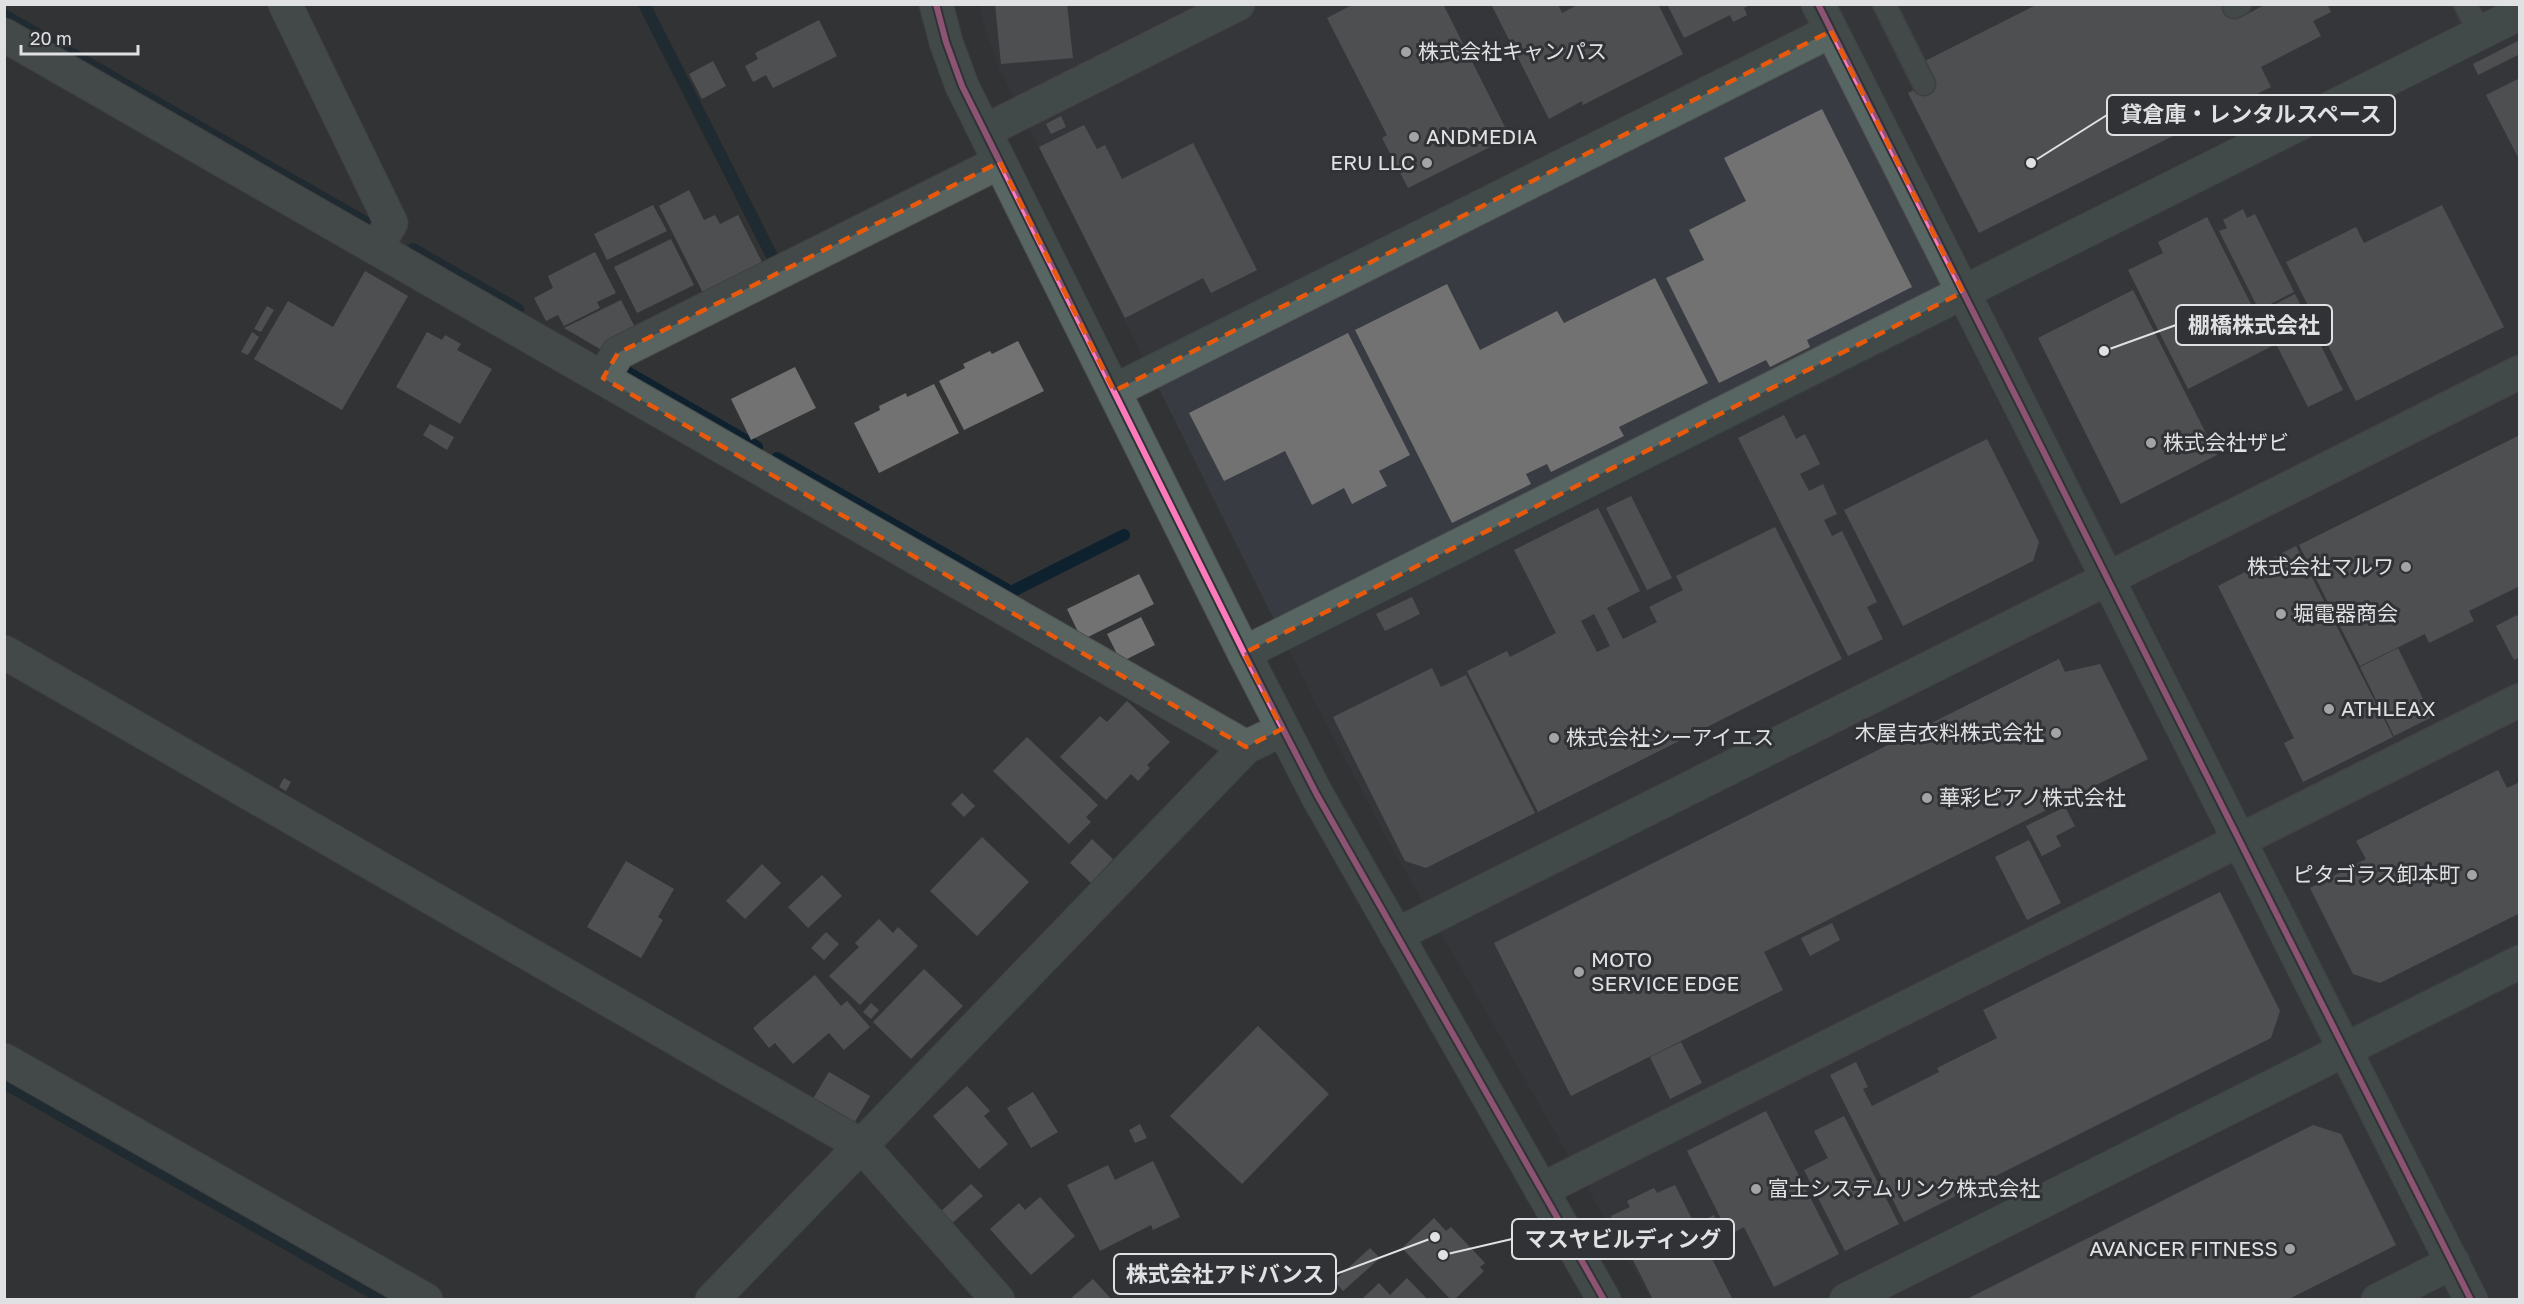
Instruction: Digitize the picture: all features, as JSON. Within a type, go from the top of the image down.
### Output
[{"type":"street","points":[[285,4],[391,223],[376,249]]},
{"type":"street","points":[[936,4],[946,42],[962,86],[1282,729],[1396,935],[1604,1299]]},
{"type":"street","points":[[985,131],[1238,4]]},
{"type":"street","points":[[1244,653],[1963,292],[2473,19],[2520,13]]},
{"type":"street","points":[[1114,391],[1825,18],[2471,1299]]},
{"type":"street","points":[[4,35],[1246,747]]},
{"type":"street","points":[[603,378],[618,353],[1000,162]]},
{"type":"street","points":[[1396,935],[2520,372]]},
{"type":"street","points":[[4,652],[861,1145],[998,1299]]},
{"type":"street","points":[[1541,1190],[2520,700]]},
{"type":"street","points":[[712,1299],[1246,747],[1282,729]]},
{"type":"street","points":[[1846,1299],[2520,962]]},
{"type":"street","points":[[4,1060],[426,1299]]},
{"type":"street","points":[[2378,1299],[2453,1262]]},
{"type":"lane","points":[[1884,4],[1924,84]]},
{"type":"highlighted area","points":[[1831,31],[1963,292],[1244,653],[1282,729],[1246,747],[603,378],[618,353],[1000,162],[1114,391]]},
{"type":"shaded area","points":[[980,5],[2519,5],[2519,1299],[1651,1299],[1391,846],[1319,710],[1000,70],[985,29]]},
{"type":"building","points":[[995,4],[1067,4],[1073,58],[1001,64]]},
{"type":"building","points":[[1354,4],[1443,4],[1510,137],[1408,188],[1382,138],[1387,135],[1327,18]]},
{"type":"building","points":[[1491,4],[1558,4],[1562,13],[1579,4],[1658,4],[1683,54],[1583,105],[1582,101],[1549,119]]},
{"type":"building","points":[[1667,4],[1751,4],[1744,8],[1747,15],[1733,22],[1730,15],[1684,38]]},
{"type":"building","points":[[2038,4],[2233,4],[2240,18],[2266,4],[2327,4],[2331,12],[2313,21],[2321,36],[2261,67],[2271,87],[1979,233],[1908,93],[1935,79],[1925,61]]},
{"type":"building","points":[[819,20],[837,56],[773,88],[766,75],[753,82],[745,66],[758,59],[755,53]]},
{"type":"building","points":[[2520,40],[2520,54],[2478,75],[2473,64]]},
{"type":"building","points":[[713,61],[726,86],[702,99],[689,74]]},
{"type":"building","points":[[2520,78],[2520,161],[2486,95]]},
{"type":"building","points":[[1822,109],[1912,287],[1807,340],[1810,347],[1770,367],[1766,360],[1719,383],[1666,278],[1704,260],[1689,230],[1746,201],[1724,158]]},
{"type":"building","points":[[1061,116],[1066,127],[1051,134],[1046,124]]},
{"type":"building","points":[[1084,125],[1097,149],[1105,145],[1122,179],[1193,143],[1257,270],[1211,293],[1203,278],[1125,318],[1039,147]]},
{"type":"building","points":[[689,190],[704,220],[715,215],[720,224],[738,215],[764,266],[705,297],[659,206]]},
{"type":"building","points":[[653,205],[667,231],[607,260],[594,234]]},
{"type":"building","points":[[2442,205],[2504,327],[2356,401],[2286,262],[2356,227],[2364,243]]},
{"type":"building","points":[[2243,209],[2247,218],[2255,214],[2294,292],[2259,310],[2219,231],[2227,228],[2223,220]]},
{"type":"building","points":[[2207,217],[2272,346],[2188,389],[2128,270],[2163,253],[2158,242]]},
{"type":"building","points":[[671,239],[694,285],[637,313],[614,267]]},
{"type":"building","points":[[595,252],[616,293],[597,302],[600,308],[564,326],[558,315],[546,321],[534,298],[553,288],[548,276]]},
{"type":"building","points":[[365,271],[408,296],[342,410],[254,359],[288,301],[333,327]]},
{"type":"building","points":[[1655,278],[1708,383],[1619,427],[1624,436],[1551,472],[1547,464],[1526,474],[1531,484],[1452,523],[1355,330],[1447,284],[1480,350],[1557,311],[1564,323]]},
{"type":"building","points":[[2133,290],[2217,455],[2121,504],[2038,338]]},
{"type":"building","points":[[2295,294],[2343,390],[2308,407],[2260,312]]},
{"type":"building","points":[[621,300],[637,331],[600,349],[564,328]]},
{"type":"building","points":[[267,306],[274,310],[261,332],[254,329]]},
{"type":"building","points":[[252,332],[259,337],[248,355],[241,352]]},
{"type":"building","points":[[427,332],[442,340],[445,335],[461,344],[457,350],[492,369],[460,424],[396,387]]},
{"type":"building","points":[[1348,333],[1410,455],[1379,471],[1387,486],[1352,504],[1344,488],[1312,505],[1285,451],[1224,481],[1189,413]]},
{"type":"building","points":[[1018,341],[1044,391],[964,430],[939,381],[965,368],[963,364],[990,351],[992,354]]},
{"type":"building","points":[[795,367],[816,408],[751,440],[731,399]]},
{"type":"building","points":[[934,384],[959,433],[879,473],[854,423],[880,410],[879,406],[906,393],[907,397]]},
{"type":"building","points":[[1784,415],[1796,439],[1805,434],[1820,464],[1800,474],[1809,491],[1823,484],[1837,514],[1824,520],[1832,536],[1842,531],[1877,602],[1867,607],[1883,639],[1848,656],[1738,438]]},
{"type":"building","points":[[430,424],[454,437],[447,450],[423,435]]},
{"type":"building","points":[[2520,435],[2520,586],[2469,611],[2474,621],[2429,643],[2425,634],[2360,666],[2299,545]]},
{"type":"building","points":[[1987,439],[2039,542],[2033,561],[1903,626],[1844,510]]},
{"type":"building","points":[[1631,496],[1672,578],[1647,590],[1606,508]]},
{"type":"building","points":[[1598,508],[1640,591],[1607,608],[1623,639],[1657,622],[1649,607],[1683,590],[1676,576],[1775,527],[1842,659],[1538,812],[1467,671],[1507,651],[1510,657],[1556,633],[1514,550]],"holes":[[[1594,614],[1610,646],[1597,652],[1581,621]]]},
{"type":"building","points":[[2296,546],[2393,737],[2303,782],[2284,743],[2294,738],[2218,586]]},
{"type":"building","points":[[1139,574],[1154,604],[1082,640],[1067,609]]},
{"type":"building","points":[[1412,597],[1420,614],[1385,631],[1376,614]]},
{"type":"building","points":[[2517,615],[2520,620],[2520,657],[2514,660],[2496,626]]},
{"type":"building","points":[[1141,617],[1155,645],[1121,662],[1107,634]]},
{"type":"building","points":[[2398,648],[2432,717],[2394,736],[2360,667]]},
{"type":"building","points":[[2059,659],[2065,672],[2100,664],[2148,759],[1764,952],[1783,990],[1571,1096],[1494,943]]},
{"type":"building","points":[[1432,668],[1441,687],[1466,675],[1535,813],[1426,868],[1405,861],[1333,717]]},
{"type":"building","points":[[1127,701],[1170,742],[1147,765],[1150,768],[1138,781],[1131,774],[1106,800],[1060,757],[1100,716],[1107,722]]},
{"type":"building","points":[[1027,737],[1098,805],[1086,817],[1091,822],[1069,844],[993,771]]},
{"type":"building","points":[[2498,770],[2507,788],[2520,782],[2520,913],[2380,983],[2353,974],[2310,888],[2366,859],[2356,841]]},
{"type":"building","points":[[284,778],[291,782],[286,791],[279,787]]},
{"type":"building","points":[[962,793],[975,806],[964,817],[951,804]]},
{"type":"building","points":[[2065,807],[2075,826],[2056,836],[2061,846],[2042,856],[2026,826]]},
{"type":"building","points":[[982,837],[1029,882],[977,936],[930,891]]},
{"type":"building","points":[[1092,839],[1113,859],[1091,883],[1070,863]]},
{"type":"building","points":[[2029,840],[2061,903],[2027,920],[1995,857]]},
{"type":"building","points":[[626,861],[674,889],[658,917],[663,920],[641,958],[587,927]]},
{"type":"building","points":[[762,864],[781,883],[745,919],[726,901]]},
{"type":"building","points":[[822,875],[842,896],[808,928],[788,907]]},
{"type":"building","points":[[2220,892],[2280,1011],[2271,1038],[1904,1222],[1830,1075],[1856,1062],[1868,1087],[1863,1089],[1872,1106],[1939,1072],[1937,1068],[1997,1038],[1983,1010]]},
{"type":"building","points":[[879,919],[893,933],[898,927],[918,946],[860,1005],[829,976],[859,947],[855,943]]},
{"type":"building","points":[[1832,923],[1840,940],[1810,956],[1801,938]]},
{"type":"building","points":[[826,932],[839,944],[824,960],[811,948]]},
{"type":"building","points":[[924,969],[963,1006],[911,1059],[873,1022]]},
{"type":"building","points":[[815,975],[841,1006],[847,1001],[870,1027],[844,1050],[829,1033],[793,1064],[775,1043],[769,1048],[753,1028]]},
{"type":"building","points":[[871,1003],[879,1010],[871,1019],[863,1012]]},
{"type":"building","points":[[1258,1026],[1329,1094],[1242,1184],[1170,1116]]},
{"type":"building","points":[[1681,1042],[1702,1083],[1670,1099],[1650,1057]]},
{"type":"building","points":[[829,1072],[870,1096],[853,1125],[811,1102]]},
{"type":"building","points":[[967,1086],[990,1111],[984,1116],[1008,1144],[979,1169],[933,1116]]},
{"type":"building","points":[[1033,1092],[1058,1132],[1031,1148],[1007,1108]]},
{"type":"building","name":"富士システムリンク株式会社","points":[[1766,1111],[1839,1254],[1774,1287],[1744,1227],[1729,1235],[1687,1151]]},
{"type":"building","points":[[1844,1116],[1899,1224],[1845,1251],[1804,1170],[1828,1158],[1814,1131]]},
{"type":"building","points":[[1140,1124],[1147,1138],[1135,1143],[1129,1130]]},
{"type":"building","points":[[2313,1125],[2341,1134],[2396,1245],[2287,1300],[1965,1300]]},
{"type":"building","points":[[1153,1161],[1180,1217],[1153,1230],[1151,1225],[1100,1251],[1067,1185],[1108,1165],[1115,1180]]},
{"type":"building","points":[[971,1184],[983,1196],[950,1225],[939,1213]]},
{"type":"building","points":[[1675,1185],[1695,1225],[1714,1215],[1729,1246],[1710,1255],[1733,1300],[1653,1300],[1611,1216],[1630,1207],[1627,1201],[1654,1188],[1657,1193]]},
{"type":"building","points":[[1040,1197],[1075,1236],[1031,1275],[990,1229],[1019,1203],[1025,1210]]},
{"type":"building","points":[[1434,1218],[1446,1231],[1451,1227],[1485,1263],[1480,1267],[1484,1271],[1454,1300],[1451,1300],[1402,1248]]},
{"type":"building","points":[[1370,1248],[1380,1258],[1343,1291],[1334,1281]]},
{"type":"building","points":[[1407,1278],[1428,1300],[1361,1300],[1379,1283],[1390,1295]]},
{"type":"building","points":[[1093,1279],[1112,1300],[1069,1300]]},
{"type":"waterway","points":[[644,4],[775,262]]},
{"type":"waterway","points":[[4,15],[372,226]]},
{"type":"waterway","points":[[413,249],[518,309]]},
{"type":"waterway","points":[[627,372],[757,447]]},
{"type":"waterway","points":[[777,458],[1011,592],[1124,535]]},
{"type":"waterway","points":[[4,1083],[385,1300]]},
{"type":"cycle path","points":[[936,4],[946,42],[962,86],[1317,795],[1604,1300]]},
{"type":"cycle path","points":[[1818,4],[2471,1300]]},
{"type":"place","name":"株式会社キャンパス","points":[[1406,52]]},
{"type":"place","name":"ANDMEDIA","points":[[1414,137]]},
{"type":"place","name":"ERU LLC","points":[[1427,163]]},
{"type":"place","name":"貸倉庫・レンタルスペース","points":[[2031,163]]},
{"type":"place","name":"棚橋株式会社","points":[[2104,351]]},
{"type":"place","name":"株式会社ザビ","points":[[2151,443]]},
{"type":"place","name":"株式会社マルワ","points":[[2406,567]]},
{"type":"place","name":"堀電器商会","points":[[2281,614]]},
{"type":"place","name":"ATHLEAX","points":[[2329,709]]},
{"type":"place","name":"木屋吉衣料株式会社","points":[[2056,733]]},
{"type":"place","name":"株式会社シーアイエス","points":[[1554,738]]},
{"type":"place","name":"華彩ピアノ株式会社","points":[[1927,798]]},
{"type":"place","name":"ピタゴラス卸本町","points":[[2472,875]]},
{"type":"place","name":"MOTO SERVICE EDGE","points":[[1579,972]]},
{"type":"place","name":"富士システムリンク株式会社","points":[[1756,1189]]},
{"type":"place","name":"株式会社アドバンス","points":[[1435,1237]]},
{"type":"place","name":"AVANCER FITNESS","points":[[2290,1249]]},
{"type":"place","name":"マスヤビルディング","points":[[1443,1255]]}]
